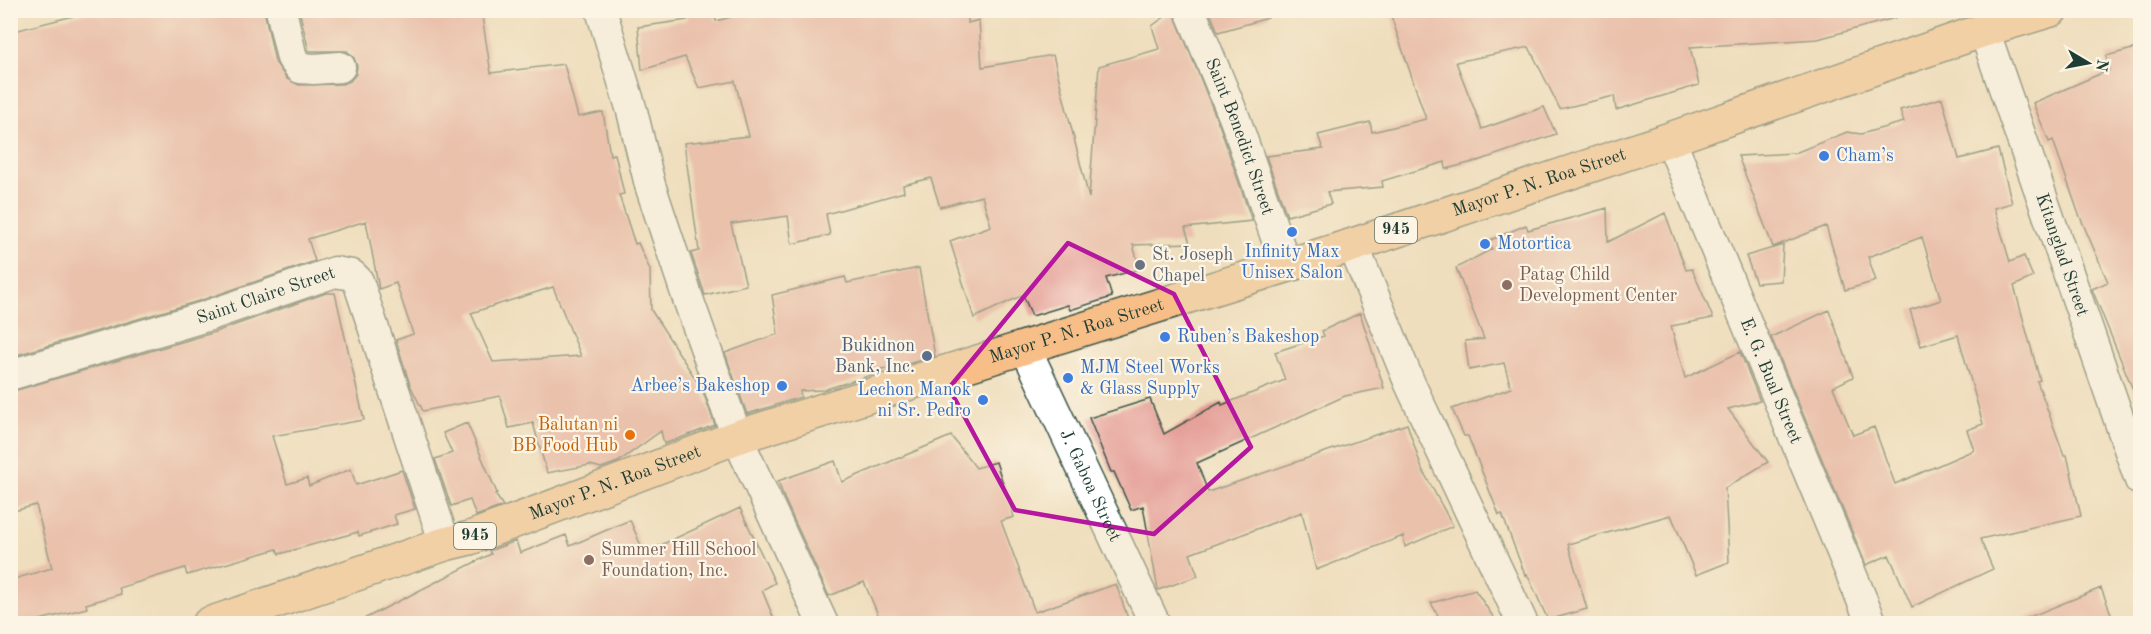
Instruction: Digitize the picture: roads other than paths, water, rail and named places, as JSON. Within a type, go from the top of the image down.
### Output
[{"type":"main road","name":"Mayor P. N. Roa Street","points":[[209,624],[445,544],[470,538],[737,437],[1353,245],[1670,139],[1984,30],[2051,10]]},
{"type":"street","points":[[281,10],[292,58],[300,68],[340,67]]},
{"type":"street","points":[[601,10],[632,111],[650,185],[737,437],[823,624]]},
{"type":"street","name":"Saint Benedict Street","points":[[1190,10],[1235,119],[1286,266]]},
{"type":"street","name":"Kitanglad Street","points":[[1984,30],[2140,480]]},
{"type":"street","name":"E. G. Bual Street","points":[[1670,139],[1872,624]]},
{"type":"street","points":[[1353,245],[1410,384],[1523,624]]},
{"type":"street","name":"Saint Claire Street","points":[[10,375],[207,316],[335,272],[352,275],[357,281],[445,544]]},
{"type":"street","name":"J. Gaboa Street","points":[[1025,347],[1155,624]]},
{"type":"place","name":"Cham’s","points":[[1824,156]]},
{"type":"place","name":"Infinity Max Unisex Salon","points":[[1292,232]]},
{"type":"place","name":"Motortica","points":[[1485,244]]},
{"type":"place","name":"St. Joseph Chapel","points":[[1140,265]]},
{"type":"place","name":"Patag Child Development Center","points":[[1507,285]]},
{"type":"place","name":"Ruben’s Bakeshop","points":[[1165,337]]},
{"type":"place","name":"Bukidnon Bank, Inc.","points":[[927,356]]},
{"type":"place","name":"MJM Steel Works & Glass Supply","points":[[1068,378]]},
{"type":"place","name":"Arbee’s Bakeshop","points":[[782,386]]},
{"type":"place","name":"Lechon Manok ni Sr. Pedro","points":[[983,400]]},
{"type":"place","name":"Balutan ni BB Food Hub","points":[[630,435]]},
{"type":"place","name":"Summer Hill School Foundation, Inc.","points":[[589,560]]}]
